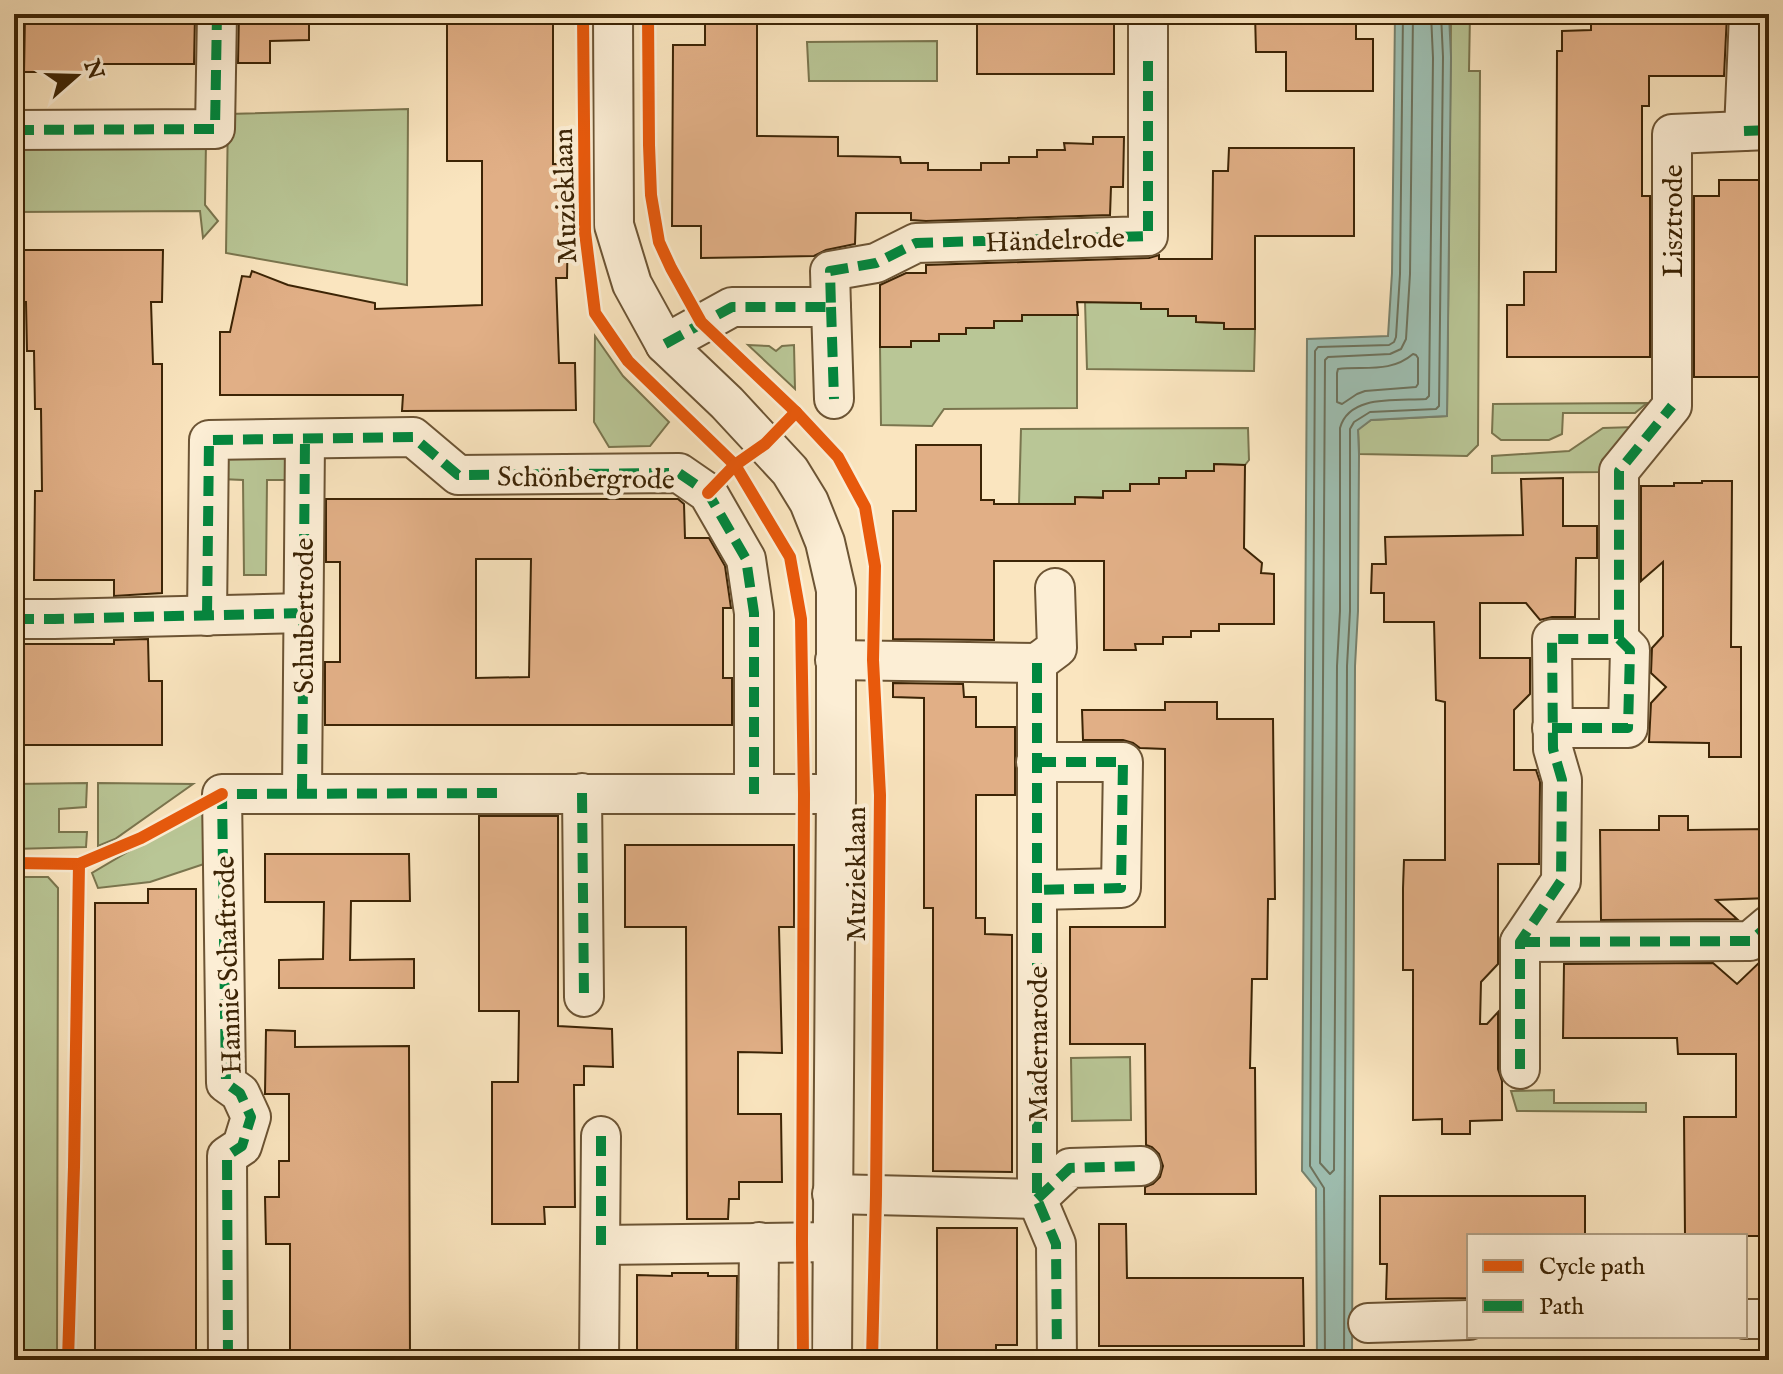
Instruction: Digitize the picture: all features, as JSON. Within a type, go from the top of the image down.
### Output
[{"type":"street","points":[[14,130],[215,129],[217,14]]},
{"type":"street","name":"Muzieklaan","points":[[613,14],[614,225],[632,284],[665,344],[727,403],[790,471],[809,502],[825,542],[836,590],[832,1360]]},
{"type":"street","name":"Händelrode","points":[[834,399],[830,271],[876,263],[916,243],[1148,236],[1148,14]]},
{"type":"street","points":[[1749,14],[1757,131]]},
{"type":"street","name":"Lisztrode","points":[[1619,639],[1619,471],[1672,406],[1672,134],[1757,131]]},
{"type":"street","points":[[665,344],[732,307],[831,307]]},
{"type":"street","name":"Schönbergrode","points":[[207,616],[209,440],[413,437],[458,475],[679,473],[708,493],[746,559],[754,613],[754,794]]},
{"type":"street","name":"Schubertrode","points":[[302,794],[305,439]]},
{"type":"street","points":[[835,660],[1037,663],[1057,648],[1055,588]]},
{"type":"street","points":[[14,619],[303,613]]},
{"type":"street","points":[[1520,1069],[1520,942],[1561,881],[1562,780],[1553,749],[1552,728],[1552,639],[1619,639],[1630,650],[1628,728],[1552,728]]},
{"type":"street","name":"Madernarode","points":[[1037,663],[1037,1199],[1056,1244],[1057,1360]]},
{"type":"street","points":[[1036,762],[1123,762],[1121,888],[1037,890]]},
{"type":"street","points":[[582,793],[584,997]]},
{"type":"street","name":"Hannie Schaftrode","points":[[228,1360],[227,1156],[242,1146],[251,1117],[240,1093],[226,1083],[222,794],[302,794]]},
{"type":"street","points":[[302,794],[836,794]]},
{"type":"street","points":[[1520,942],[1750,941],[1769,925]]},
{"type":"street","points":[[599,1360],[601,1136]]},
{"type":"street","points":[[832,1194],[1037,1199],[1070,1168],[1141,1166]]},
{"type":"street","points":[[758,1360],[759,1242]]},
{"type":"street","points":[[601,1245],[832,1242]]},
{"type":"street","points":[[1747,1319],[1769,1319]]},
{"type":"street","points":[[1368,1323],[1467,1320]]},
{"type":"green space","points":[[1451,14],[1470,14],[1469,71],[1480,71],[1478,445],[1467,456],[1359,454],[1358,429],[1371,420],[1447,416]]},
{"type":"green space","points":[[937,41],[937,81],[809,81],[807,42]]},
{"type":"green space","points":[[408,109],[407,285],[226,253],[228,114]]},
{"type":"green space","points":[[206,142],[205,205],[218,221],[203,238],[200,211],[14,212],[14,144]]},
{"type":"green space","points":[[1085,302],[1141,303],[1141,309],[1168,309],[1196,316],[1197,322],[1224,323],[1224,329],[1255,329],[1254,371],[1087,369]]},
{"type":"green space","points":[[1022,315],[1077,315],[1077,408],[944,409],[932,426],[881,425],[880,347],[910,347],[911,341],[939,334],[966,334],[966,328],[994,328],[994,321],[1021,321]]},
{"type":"green space","points":[[595,336],[623,376],[669,422],[650,446],[609,447],[594,422]]},
{"type":"green space","points":[[748,345],[769,346],[776,351],[782,346],[794,345],[795,389]]},
{"type":"green space","points":[[1647,403],[1635,413],[1563,413],[1562,434],[1549,440],[1501,440],[1492,433],[1493,404]]},
{"type":"green space","points":[[1634,427],[1602,460],[1602,472],[1492,473],[1492,456],[1569,451],[1603,428]]},
{"type":"green space","points":[[1248,428],[1249,460],[1245,465],[1214,464],[1214,471],[1187,471],[1186,478],[1159,478],[1159,484],[1130,491],[1103,491],[1103,497],[1075,497],[1075,504],[1019,504],[1021,429]]},
{"type":"green space","points":[[282,453],[288,459],[287,480],[267,480],[266,575],[244,575],[243,480],[220,479],[220,458]]},
{"type":"green space","points":[[87,783],[86,807],[59,809],[59,832],[87,832],[86,847],[14,849],[14,784]]},
{"type":"green space","points":[[98,783],[193,784],[115,839],[98,846]]},
{"type":"green space","points":[[204,807],[207,863],[150,882],[98,888],[92,873]]},
{"type":"green space","points":[[14,877],[48,877],[58,888],[57,1360],[14,1360]]},
{"type":"green space","points":[[1130,1057],[1131,1120],[1072,1121],[1071,1058]]},
{"type":"green space","points":[[1554,1090],[1554,1103],[1646,1103],[1646,1112],[1517,1111],[1511,1091]]},
{"type":"water","points":[[1395,14],[1449,14],[1447,416],[1371,420],[1358,430],[1352,1360],[1317,1360],[1316,1188],[1302,1171],[1307,339],[1388,336],[1392,273]]},
{"type":"building","points":[[25,14],[195,14],[194,64],[100,64],[100,72],[24,72]]},
{"type":"building","points":[[239,14],[309,14],[309,40],[270,41],[270,63],[238,63]]},
{"type":"building","points":[[447,14],[553,14],[553,164],[569,164],[567,278],[556,278],[559,363],[575,363],[576,410],[402,411],[403,395],[220,395],[220,332],[230,332],[242,276],[250,277],[252,271],[288,285],[375,303],[375,309],[482,305],[482,161],[447,161]]},
{"type":"building","points":[[705,14],[757,14],[757,136],[838,137],[838,156],[900,157],[901,163],[928,163],[928,170],[981,170],[981,163],[1009,163],[1009,157],[1037,157],[1037,150],[1065,150],[1064,143],[1093,144],[1093,137],[1124,137],[1123,187],[1111,187],[1110,215],[926,221],[911,220],[911,213],[856,213],[855,244],[814,256],[701,258],[701,226],[672,226],[673,45],[705,45]]},
{"type":"building","points":[[977,14],[1114,14],[1114,74],[977,74]]},
{"type":"building","points":[[1255,14],[1356,14],[1356,39],[1373,39],[1373,91],[1286,91],[1286,52],[1256,52]]},
{"type":"building","points":[[1591,14],[1727,14],[1724,76],[1649,76],[1649,106],[1642,106],[1642,196],[1650,196],[1650,357],[1507,357],[1507,305],[1524,305],[1524,272],[1556,272],[1557,51],[1562,51],[1562,31],[1591,30]]},
{"type":"building","points":[[1229,148],[1354,148],[1354,236],[1255,236],[1255,329],[1224,329],[1224,323],[1196,322],[1196,316],[1168,316],[1168,309],[1141,309],[1141,303],[1077,302],[1078,315],[1022,315],[1022,321],[994,321],[994,328],[966,328],[966,334],[939,334],[939,341],[911,341],[911,347],[880,347],[880,285],[906,273],[926,273],[926,265],[1149,258],[1159,255],[1159,259],[1212,259],[1213,171],[1228,171]]},
{"type":"building","points":[[1719,180],[1769,180],[1769,377],[1694,377],[1694,196],[1719,196]]},
{"type":"building","points":[[14,250],[163,250],[162,302],[151,302],[153,364],[162,364],[162,593],[114,596],[114,580],[34,580],[35,491],[42,491],[41,409],[35,409],[34,351],[27,351],[26,302],[14,302]]},
{"type":"building","points":[[916,445],[981,445],[981,500],[994,500],[994,504],[1075,504],[1075,497],[1103,498],[1103,491],[1130,491],[1130,484],[1159,484],[1159,478],[1186,478],[1186,471],[1214,471],[1214,464],[1245,465],[1244,548],[1262,563],[1261,573],[1274,574],[1274,624],[1219,624],[1219,631],[1191,631],[1191,637],[1163,637],[1163,644],[1135,644],[1136,650],[1104,650],[1104,561],[994,561],[994,640],[893,639],[893,511],[916,511]]},
{"type":"building","points":[[1563,478],[1563,526],[1597,526],[1597,558],[1576,558],[1575,617],[1540,620],[1526,603],[1480,603],[1480,658],[1530,658],[1530,694],[1514,710],[1514,770],[1536,770],[1540,782],[1539,864],[1498,864],[1498,964],[1481,982],[1480,1024],[1487,1024],[1498,1012],[1502,1120],[1470,1121],[1470,1134],[1442,1134],[1442,1119],[1413,1120],[1413,970],[1403,970],[1403,888],[1404,860],[1445,860],[1445,702],[1436,700],[1434,622],[1384,622],[1384,593],[1371,593],[1372,564],[1386,564],[1385,537],[1523,535],[1521,479]]},
{"type":"building","points":[[1732,481],[1731,647],[1741,647],[1741,757],[1709,757],[1709,743],[1649,742],[1651,703],[1666,687],[1651,673],[1652,648],[1663,636],[1663,562],[1641,581],[1641,486],[1674,486],[1674,483]]},
{"type":"building","points":[[326,499],[678,499],[684,504],[685,538],[709,538],[725,566],[731,608],[723,608],[723,678],[732,678],[732,725],[325,725],[325,662],[340,662],[340,562],[326,562]],"holes":[[[476,559],[531,559],[529,677],[476,678]]]},
{"type":"building","points":[[148,639],[149,681],[162,681],[162,745],[14,745],[14,644],[114,644],[114,640]]},
{"type":"building","points":[[893,683],[963,684],[964,697],[976,697],[976,727],[1015,727],[1015,795],[976,795],[976,918],[985,918],[985,934],[1012,935],[1012,1172],[933,1171],[933,908],[924,908],[924,698],[893,697]]},
{"type":"building","points":[[1165,702],[1217,702],[1217,719],[1273,719],[1275,899],[1268,899],[1267,979],[1252,979],[1250,1068],[1255,1068],[1256,1194],[1145,1194],[1145,1187],[1160,1177],[1163,1166],[1159,1154],[1146,1145],[1145,1044],[1070,1044],[1070,927],[1165,927],[1165,749],[1140,748],[1123,740],[1083,740],[1082,710],[1165,710]]},
{"type":"building","points":[[479,816],[558,816],[558,1026],[612,1029],[613,1067],[584,1066],[584,1085],[574,1085],[575,1207],[544,1207],[545,1224],[492,1224],[492,1082],[518,1082],[519,1011],[479,1011]]},
{"type":"building","points":[[1659,816],[1688,816],[1688,830],[1769,829],[1769,898],[1716,900],[1737,919],[1601,920],[1600,830],[1659,830]]},
{"type":"building","points":[[625,845],[794,845],[794,927],[779,927],[782,1053],[738,1052],[738,1114],[781,1114],[782,1182],[739,1182],[739,1199],[729,1199],[728,1219],[687,1219],[686,927],[625,927]]},
{"type":"building","points":[[265,854],[409,854],[410,901],[351,901],[350,960],[414,959],[414,988],[279,988],[279,960],[323,959],[324,902],[265,902]]},
{"type":"building","points":[[148,889],[196,889],[196,1360],[95,1360],[95,903],[148,903]]},
{"type":"building","points":[[1764,958],[1764,1001],[1769,1001],[1769,1054],[1764,1054],[1765,1236],[1685,1234],[1684,1117],[1736,1117],[1736,1054],[1678,1054],[1677,1038],[1563,1038],[1564,964],[1713,963],[1737,984]]},
{"type":"building","points":[[266,1030],[295,1031],[295,1047],[409,1046],[410,1360],[290,1360],[290,1244],[266,1244],[265,1197],[279,1197],[279,1161],[289,1161],[289,1094],[265,1094]]},
{"type":"building","points":[[1380,1196],[1585,1196],[1585,1234],[1467,1234],[1467,1298],[1386,1299],[1387,1264],[1380,1264]]},
{"type":"building","points":[[1099,1224],[1126,1224],[1127,1278],[1303,1278],[1304,1346],[1099,1346]]},
{"type":"building","points":[[937,1228],[1017,1228],[1017,1345],[996,1345],[996,1360],[937,1360]]},
{"type":"building","points":[[672,1273],[737,1276],[736,1360],[637,1360],[637,1275],[672,1276]]},
{"type":"marked path","points":[[14,130],[215,129],[217,14]]},
{"type":"marked path","points":[[665,344],[732,307],[831,307],[830,271],[876,263],[916,243],[1148,236],[1148,58]]},
{"type":"marked path","points":[[1744,131],[1769,130]]},
{"type":"marked path","points":[[831,307],[834,399]]},
{"type":"marked path","points":[[1520,1069],[1520,942],[1561,881],[1562,780],[1553,749],[1552,639],[1619,639],[1619,471],[1672,406]]},
{"type":"marked path","points":[[207,616],[209,440],[413,437],[458,475],[679,473],[708,493],[746,559],[754,613],[754,794]]},
{"type":"marked path","points":[[302,794],[305,439]]},
{"type":"marked path","points":[[14,619],[303,613]]},
{"type":"marked path","points":[[1552,728],[1628,728],[1630,650],[1619,639]]},
{"type":"marked path","points":[[1037,663],[1037,1199],[1056,1244],[1057,1360]]},
{"type":"marked path","points":[[1036,762],[1123,762],[1121,888],[1037,890]]},
{"type":"marked path","points":[[228,1360],[227,1156],[242,1146],[251,1117],[240,1093],[226,1083],[222,794],[503,793]]},
{"type":"marked path","points":[[582,793],[584,997]]},
{"type":"marked path","points":[[1520,942],[1750,941],[1769,925]]},
{"type":"marked path","points":[[601,1136],[601,1245]]},
{"type":"marked path","points":[[1037,1199],[1070,1168],[1141,1166]]},
{"type":"cycle path","points":[[583,14],[585,232],[595,313],[628,361],[735,465],[790,557],[801,619],[804,794],[803,1360]]},
{"type":"cycle path","points":[[648,14],[651,195],[659,242],[701,322],[796,412],[838,457],[865,507],[875,566],[873,660],[880,795],[872,1360]]},
{"type":"cycle path","points":[[708,493],[735,465],[765,444],[796,412]]},
{"type":"cycle path","points":[[14,863],[79,864],[141,838],[222,794]]},
{"type":"cycle path","points":[[68,1360],[79,864]]}]
